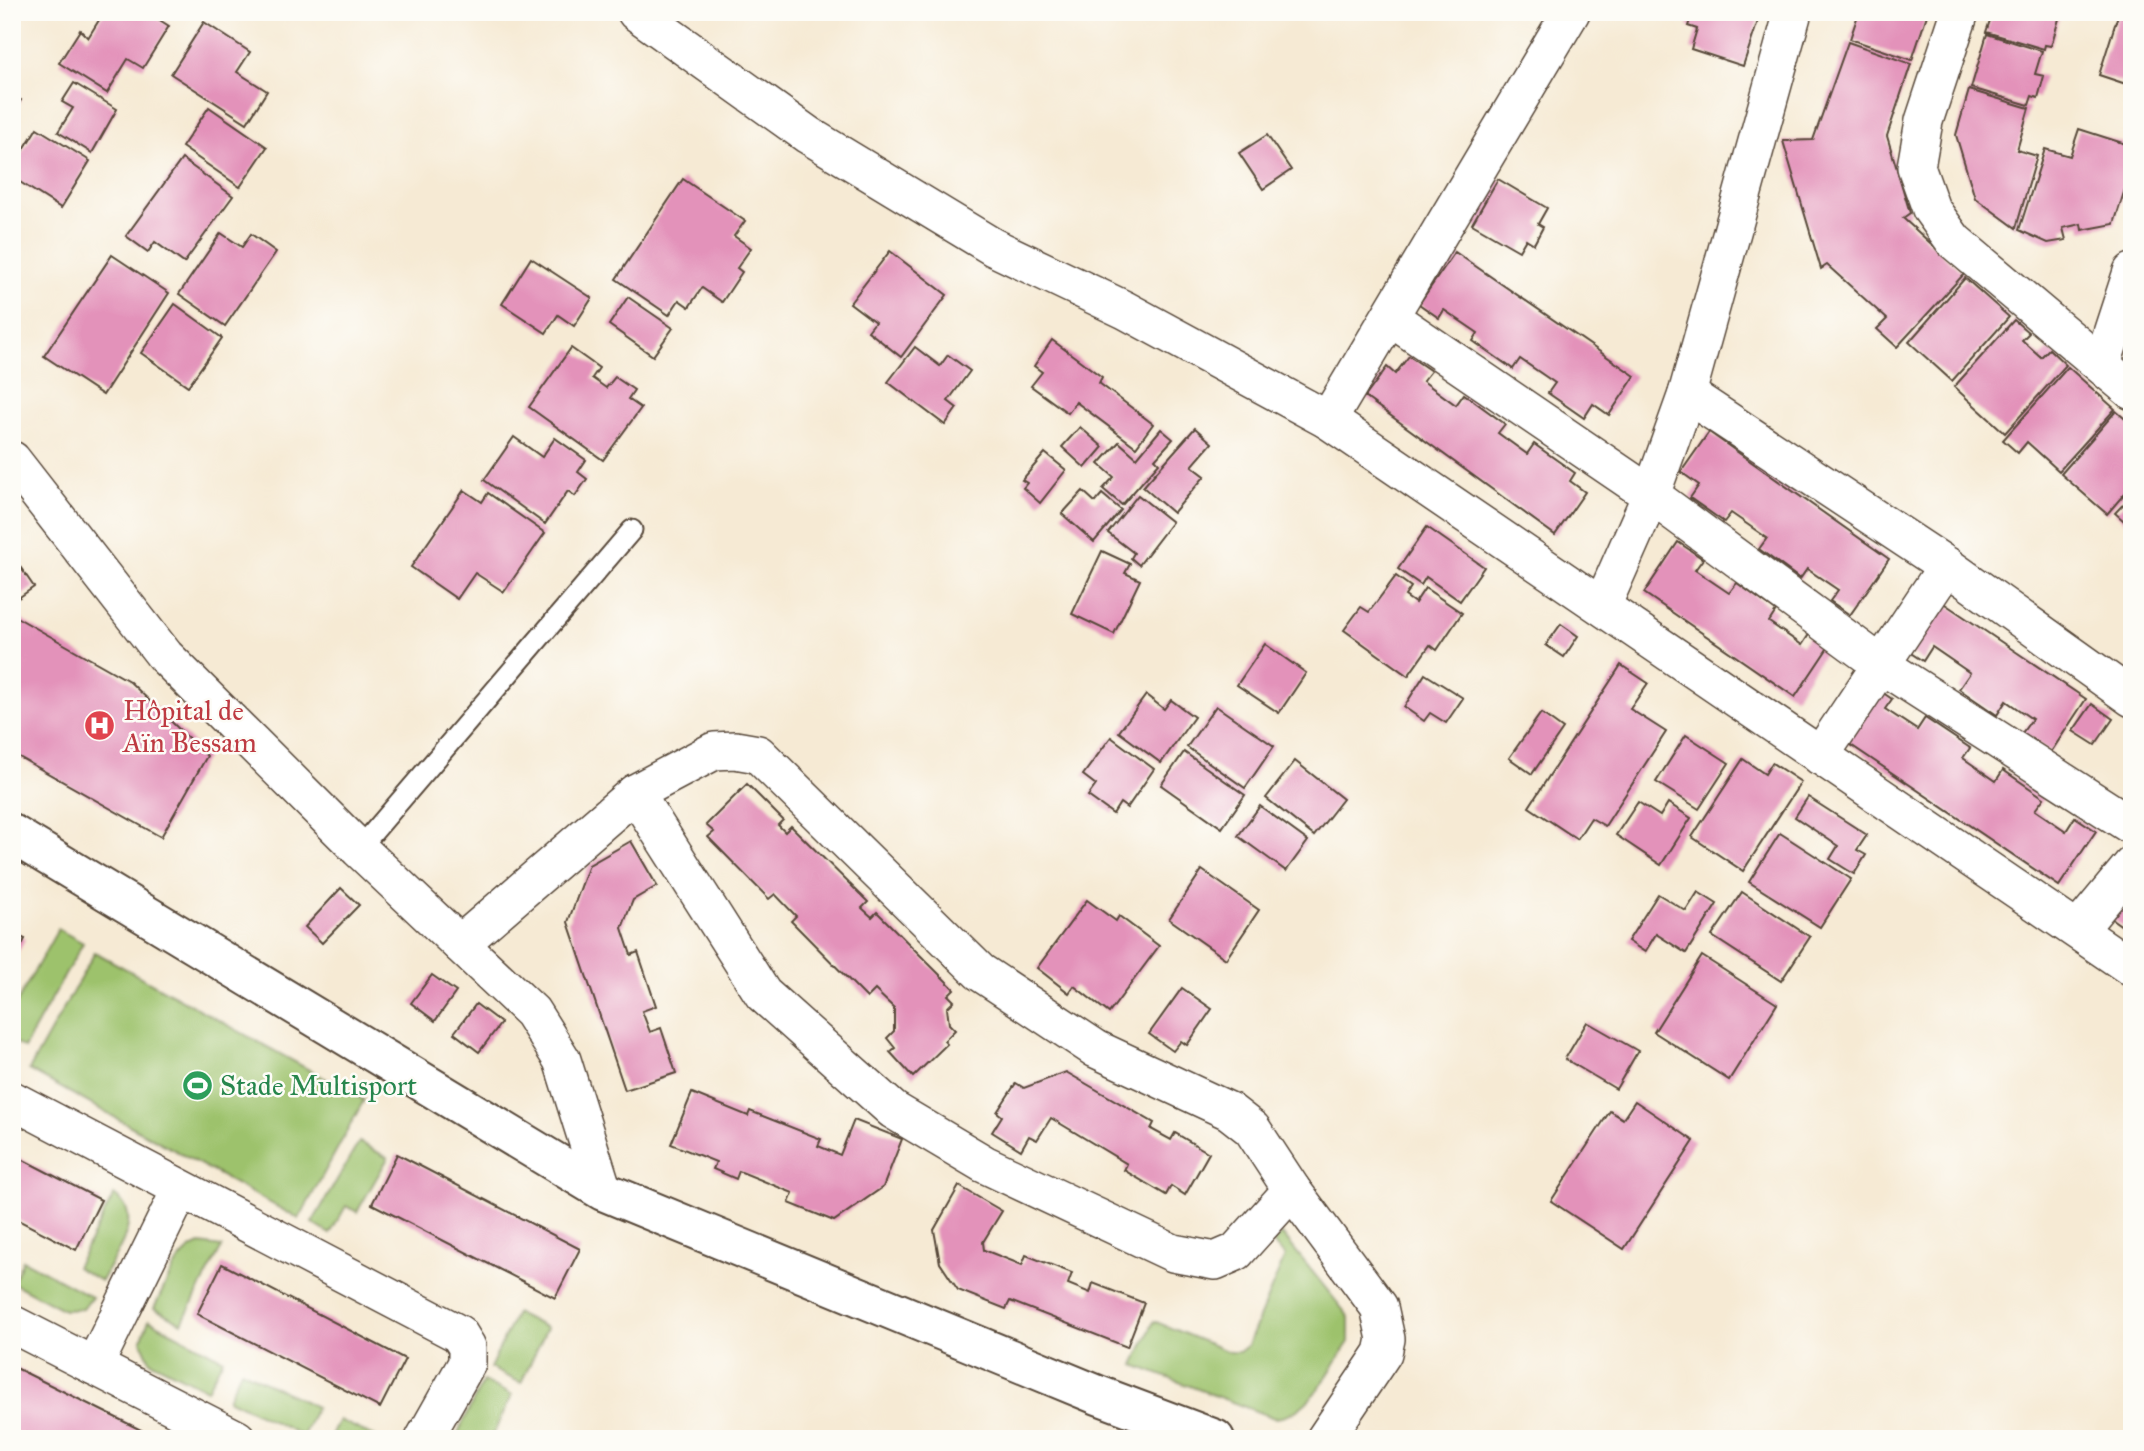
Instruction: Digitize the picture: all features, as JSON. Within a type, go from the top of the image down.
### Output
[{"type":"main road","points":[[12,834],[603,1191],[1086,1390],[1215,1439]]},
{"type":"street","points":[[636,12],[808,135],[993,247],[1125,310],[1328,420],[2132,968]]},
{"type":"street","points":[[1328,420],[1571,12]]},
{"type":"street","points":[[1602,606],[1651,495],[1687,394],[1793,12]]},
{"type":"street","points":[[1960,12],[1924,121],[1916,167],[1931,209],[1955,241],[2132,391]]},
{"type":"street","points":[[2102,364],[2132,272]]},
{"type":"street","points":[[1391,318],[1651,495],[1883,666],[2132,825]]},
{"type":"street","points":[[1687,394],[1947,566],[2132,698]]},
{"type":"street","points":[[12,460],[166,656],[359,849],[532,1012],[562,1060],[603,1191]]},
{"type":"street","points":[[1820,756],[1883,666],[1947,566]]},
{"type":"street","points":[[460,944],[635,793],[714,751],[735,750],[758,754],[980,972],[1096,1049],[1229,1111],[1252,1129],[1292,1190],[1380,1307],[1384,1322],[1383,1353],[1325,1439]]},
{"type":"street","points":[[635,793],[763,994],[893,1110],[915,1124],[984,1164],[1160,1247],[1214,1261],[1236,1252],[1292,1190]]},
{"type":"street","points":[[2078,930],[2132,865]]},
{"type":"street","points":[[12,1100],[459,1334],[467,1347],[467,1363],[424,1439]]},
{"type":"street","points":[[94,1366],[181,1189]]},
{"type":"street","points":[[12,1324],[237,1439]]},
{"type":"lane","points":[[359,849],[632,530]]},
{"type":"green space","points":[[58,929],[83,943],[24,1048],[12,1041],[12,1011]]},
{"type":"green space","name":"Stade Multisport","points":[[95,952],[364,1100],[299,1219],[29,1070]]},
{"type":"green space","points":[[359,1142],[388,1158],[357,1212],[346,1206],[330,1234],[312,1223]]},
{"type":"green space","points":[[114,1195],[128,1214],[128,1225],[120,1248],[101,1281],[76,1267]]},
{"type":"green space","points":[[1282,1234],[1349,1317],[1349,1342],[1318,1390],[1298,1409],[1274,1418],[1134,1365],[1154,1321],[1229,1352],[1239,1352],[1248,1345],[1285,1256],[1273,1243]]},
{"type":"green space","points":[[200,1244],[222,1247],[182,1323],[154,1308],[178,1262],[191,1248]]},
{"type":"green space","points":[[23,1260],[92,1297],[83,1309],[64,1310],[13,1283]]},
{"type":"green space","points":[[516,1313],[547,1328],[521,1383],[490,1368]]},
{"type":"green space","points":[[149,1320],[223,1359],[207,1390],[150,1361],[141,1341]]},
{"type":"green space","points":[[241,1370],[316,1407],[303,1436],[228,1399]]},
{"type":"green space","points":[[483,1381],[512,1395],[491,1439],[465,1439],[457,1435]]},
{"type":"green space","points":[[339,1420],[380,1439],[329,1439]]},
{"type":"building","points":[[104,12],[147,12],[169,26],[143,68],[128,59],[107,93],[59,63],[80,30],[88,38]]},
{"type":"building","points":[[1693,12],[1761,12],[1743,66],[1691,49],[1697,29],[1688,26]]},
{"type":"building","points":[[1859,12],[1928,12],[1912,60],[1850,39]]},
{"type":"building","points":[[1993,12],[2061,12],[2051,46],[2045,45],[2044,49],[1986,32]]},
{"type":"building","points":[[2118,15],[2132,19],[2132,86],[2099,75]]},
{"type":"building","points":[[204,22],[250,52],[237,72],[267,91],[247,123],[171,74]]},
{"type":"building","points":[[1987,34],[2042,51],[2035,74],[2044,76],[2038,98],[2032,96],[2029,105],[1971,88]]},
{"type":"building","points":[[1848,42],[1911,64],[1887,136],[1910,213],[1903,218],[1964,274],[1897,347],[1877,329],[1887,319],[1827,265],[1821,269],[1783,141],[1813,140]]},
{"type":"building","points":[[74,83],[117,109],[92,153],[58,132],[73,108],[62,102]]},
{"type":"building","points":[[1969,90],[2029,108],[2017,150],[2037,156],[2016,228],[1975,198],[1956,135]]},
{"type":"building","points":[[12,95],[21,100],[12,114]]},
{"type":"building","points":[[209,107],[267,147],[240,187],[182,147]]},
{"type":"building","points":[[37,128],[90,161],[61,208],[12,177],[12,160],[16,162]]},
{"type":"building","points":[[2079,129],[2132,146],[2132,167],[2114,224],[2082,230],[2081,224],[2063,228],[2066,240],[2048,243],[2019,230],[2045,149],[2070,156]]},
{"type":"building","points":[[1267,135],[1291,170],[1263,189],[1239,153]]},
{"type":"building","points":[[182,159],[233,196],[184,263],[155,242],[148,252],[126,236]]},
{"type":"building","points":[[683,179],[745,221],[734,236],[751,248],[737,268],[742,272],[722,302],[702,288],[689,307],[679,300],[669,315],[616,279]]},
{"type":"building","points":[[1498,179],[1547,208],[1538,224],[1543,227],[1534,244],[1526,239],[1519,251],[1472,224]]},
{"type":"building","points":[[221,233],[242,247],[251,234],[276,252],[225,326],[179,294]]},
{"type":"building","points":[[890,251],[947,295],[901,357],[868,331],[875,322],[850,303]]},
{"type":"building","points":[[1455,252],[1635,376],[1609,415],[1593,404],[1584,418],[1548,393],[1555,383],[1520,359],[1513,369],[1473,341],[1478,333],[1444,310],[1439,318],[1419,304]]},
{"type":"building","points":[[112,255],[169,293],[103,395],[44,356]]},
{"type":"building","points":[[531,258],[592,298],[574,326],[558,315],[546,333],[502,304]]},
{"type":"building","points":[[1965,278],[2009,317],[1952,381],[1909,342]]},
{"type":"building","points":[[628,297],[673,328],[653,356],[609,325]]},
{"type":"building","points":[[175,304],[222,338],[188,386],[141,353]]},
{"type":"building","points":[[2014,320],[2029,333],[2022,340],[2041,357],[2049,349],[2066,365],[2005,433],[1954,387]]},
{"type":"building","points":[[1052,340],[1102,377],[1099,383],[1153,424],[1136,447],[1076,402],[1068,413],[1031,386],[1042,372],[1034,366]]},
{"type":"building","points":[[915,347],[940,366],[948,355],[970,371],[948,401],[957,408],[945,425],[888,382]]},
{"type":"building","points":[[571,348],[599,368],[592,378],[606,388],[615,377],[634,390],[628,399],[641,408],[603,460],[529,407]]},
{"type":"building","points":[[1409,356],[1431,371],[1423,381],[1456,405],[1464,394],[1505,424],[1498,433],[1527,454],[1534,444],[1575,473],[1570,481],[1585,492],[1555,535],[1365,397],[1387,367],[1395,374]]},
{"type":"building","points":[[2068,367],[2115,409],[2059,471],[2027,442],[2018,453],[2003,440]]},
{"type":"building","points":[[2116,411],[2132,425],[2132,485],[2107,514],[2061,474]]},
{"type":"building","points":[[1080,427],[1103,447],[1085,468],[1062,447]]},
{"type":"building","points":[[1195,428],[1212,443],[1192,466],[1205,476],[1173,513],[1143,487]]},
{"type":"building","points":[[1161,429],[1173,439],[1155,459],[1159,463],[1122,505],[1103,489],[1114,477],[1099,464],[1119,442],[1137,458]]},
{"type":"building","points":[[1709,432],[1889,559],[1850,615],[1830,601],[1838,590],[1807,569],[1800,579],[1759,549],[1767,538],[1731,513],[1724,522],[1690,498],[1699,485],[1681,472]]},
{"type":"building","points":[[514,437],[542,457],[555,438],[586,460],[578,472],[587,479],[575,496],[568,491],[545,524],[484,480]]},
{"type":"building","points":[[1045,453],[1066,470],[1040,503],[1023,488],[1027,483],[1022,480]]},
{"type":"building","points":[[464,490],[482,502],[488,493],[545,533],[504,592],[475,573],[457,599],[411,567]]},
{"type":"building","points":[[1083,491],[1095,502],[1102,494],[1121,510],[1094,542],[1062,514]]},
{"type":"building","points":[[1138,495],[1172,522],[1139,565],[1131,558],[1134,553],[1108,533]]},
{"type":"building","points":[[2132,495],[2132,528],[2115,513]]},
{"type":"building","points":[[1427,527],[1484,567],[1460,601],[1426,577],[1421,585],[1398,569]]},
{"type":"building","points":[[1678,542],[1703,559],[1695,570],[1729,593],[1737,583],[1776,611],[1769,622],[1802,645],[1810,633],[1829,646],[1795,697],[1644,593]]},
{"type":"building","points":[[1102,551],[1130,564],[1125,573],[1140,580],[1114,634],[1072,614]]},
{"type":"building","points":[[12,555],[34,587],[14,601],[12,599]]},
{"type":"building","points":[[1396,576],[1411,587],[1405,596],[1415,603],[1425,588],[1462,613],[1437,650],[1430,645],[1408,676],[1344,630],[1361,607],[1369,612]]},
{"type":"building","points":[[1936,598],[2086,699],[2051,752],[2022,733],[2032,719],[2006,701],[1997,715],[1959,689],[1970,673],[1932,647],[1923,661],[1903,648]]},
{"type":"building","points":[[18,618],[129,681],[207,756],[161,837],[12,753],[12,629]]},
{"type":"building","points":[[1561,624],[1578,636],[1564,657],[1546,645]]},
{"type":"building","points":[[1265,644],[1306,673],[1279,713],[1237,685]]},
{"type":"building","points":[[1621,665],[1648,683],[1630,709],[1666,732],[1605,826],[1591,818],[1577,839],[1529,807]]},
{"type":"building","points":[[1425,674],[1463,698],[1446,723],[1430,713],[1424,721],[1404,707]]},
{"type":"building","points":[[1876,688],[1892,699],[1885,709],[1917,730],[1925,718],[1970,748],[1963,758],[1996,781],[2003,770],[2044,798],[2035,810],[2066,831],[2075,817],[2096,831],[2059,886],[1842,739]]},
{"type":"building","points":[[1146,695],[1164,709],[1171,700],[1194,717],[1161,763],[1119,732]]},
{"type":"building","points":[[2092,704],[2113,719],[2095,745],[2073,731]]},
{"type":"building","points":[[1216,706],[1274,746],[1245,788],[1187,747]]},
{"type":"building","points":[[1541,713],[1563,729],[1532,774],[1509,758]]},
{"type":"building","points":[[1686,735],[1729,763],[1699,809],[1656,782]]},
{"type":"building","points":[[1111,737],[1154,769],[1127,808],[1120,803],[1113,814],[1088,796],[1096,785],[1083,775]]},
{"type":"building","points":[[1184,752],[1245,795],[1222,828],[1161,785]]},
{"type":"building","points":[[1743,759],[1765,774],[1772,763],[1801,782],[1743,871],[1692,837]]},
{"type":"building","points":[[1295,761],[1343,799],[1314,836],[1266,798]]},
{"type":"building","points":[[747,784],[783,820],[778,825],[785,832],[791,826],[868,902],[862,908],[872,917],[877,912],[954,989],[948,995],[954,1001],[947,1008],[949,1024],[955,1030],[944,1041],[947,1044],[913,1077],[890,1052],[895,1048],[887,1038],[894,1031],[894,1008],[875,990],[867,998],[791,921],[796,916],[775,894],[769,899],[708,837],[714,832],[706,825]]},
{"type":"building","points":[[1808,797],[1867,835],[1857,850],[1866,855],[1854,874],[1830,859],[1838,846],[1795,817]]},
{"type":"building","points":[[1638,802],[1660,816],[1668,803],[1691,818],[1661,865],[1616,835]]},
{"type":"building","points":[[1260,806],[1308,841],[1286,871],[1238,836]]},
{"type":"building","points":[[1780,833],[1851,879],[1820,927],[1749,882]]},
{"type":"building","points":[[631,841],[657,886],[633,900],[622,928],[631,955],[638,952],[656,1006],[642,1011],[650,1032],[661,1028],[676,1073],[625,1090],[568,922],[589,865]]},
{"type":"building","points":[[1202,870],[1259,910],[1226,959],[1169,919]]},
{"type":"building","points":[[341,888],[359,905],[322,943],[305,927]]},
{"type":"building","points":[[2132,890],[2132,933],[2112,919]]},
{"type":"building","points":[[1698,892],[1717,904],[1686,953],[1656,934],[1645,952],[1628,941],[1658,894],[1686,911]]},
{"type":"building","points":[[1742,892],[1810,937],[1781,981],[1712,936]]},
{"type":"building","points":[[1087,900],[1116,921],[1119,916],[1159,946],[1109,1013],[1074,986],[1069,993],[1037,968]]},
{"type":"building","points":[[12,933],[25,939],[12,964]]},
{"type":"building","points":[[1702,956],[1777,1004],[1729,1080],[1654,1032]]},
{"type":"building","points":[[432,975],[456,992],[435,1021],[411,1003]]},
{"type":"building","points":[[1182,988],[1212,1009],[1187,1045],[1181,1041],[1173,1051],[1149,1034]]},
{"type":"building","points":[[476,1004],[501,1023],[479,1052],[454,1033]]},
{"type":"building","points":[[1587,1022],[1638,1051],[1616,1089],[1565,1059]]},
{"type":"building","points":[[1066,1072],[1154,1123],[1151,1129],[1171,1140],[1175,1133],[1209,1153],[1185,1195],[1171,1186],[1166,1195],[1124,1170],[1127,1164],[1051,1118],[1037,1140],[1029,1136],[1021,1150],[992,1132],[1002,1116],[997,1112],[1016,1083],[1024,1088]]},
{"type":"building","points":[[692,1093],[748,1116],[750,1111],[821,1139],[818,1146],[840,1155],[854,1120],[902,1139],[883,1187],[834,1221],[789,1203],[793,1193],[739,1171],[736,1179],[713,1169],[716,1162],[671,1144]]},
{"type":"building","points":[[1635,1101],[1694,1141],[1624,1249],[1551,1201],[1610,1111],[1623,1119]]},
{"type":"building","points":[[12,1154],[101,1200],[76,1250],[12,1217]]},
{"type":"building","points":[[397,1154],[580,1249],[555,1298],[372,1204]]},
{"type":"building","points":[[959,1186],[1002,1211],[983,1242],[984,1250],[1022,1265],[1026,1255],[1072,1273],[1068,1284],[1090,1293],[1093,1283],[1144,1303],[1127,1347],[1010,1301],[1006,1309],[958,1290],[940,1263],[934,1230]]},
{"type":"building","points":[[222,1264],[405,1359],[380,1408],[197,1314]]},
{"type":"building","points":[[12,1366],[159,1439],[29,1439],[12,1430]]},
{"type":"place","name":"Hôpital de Aïn Bessam","points":[[100,726]]},
{"type":"place","name":"Stade Multisport","points":[[197,1085]]}]
